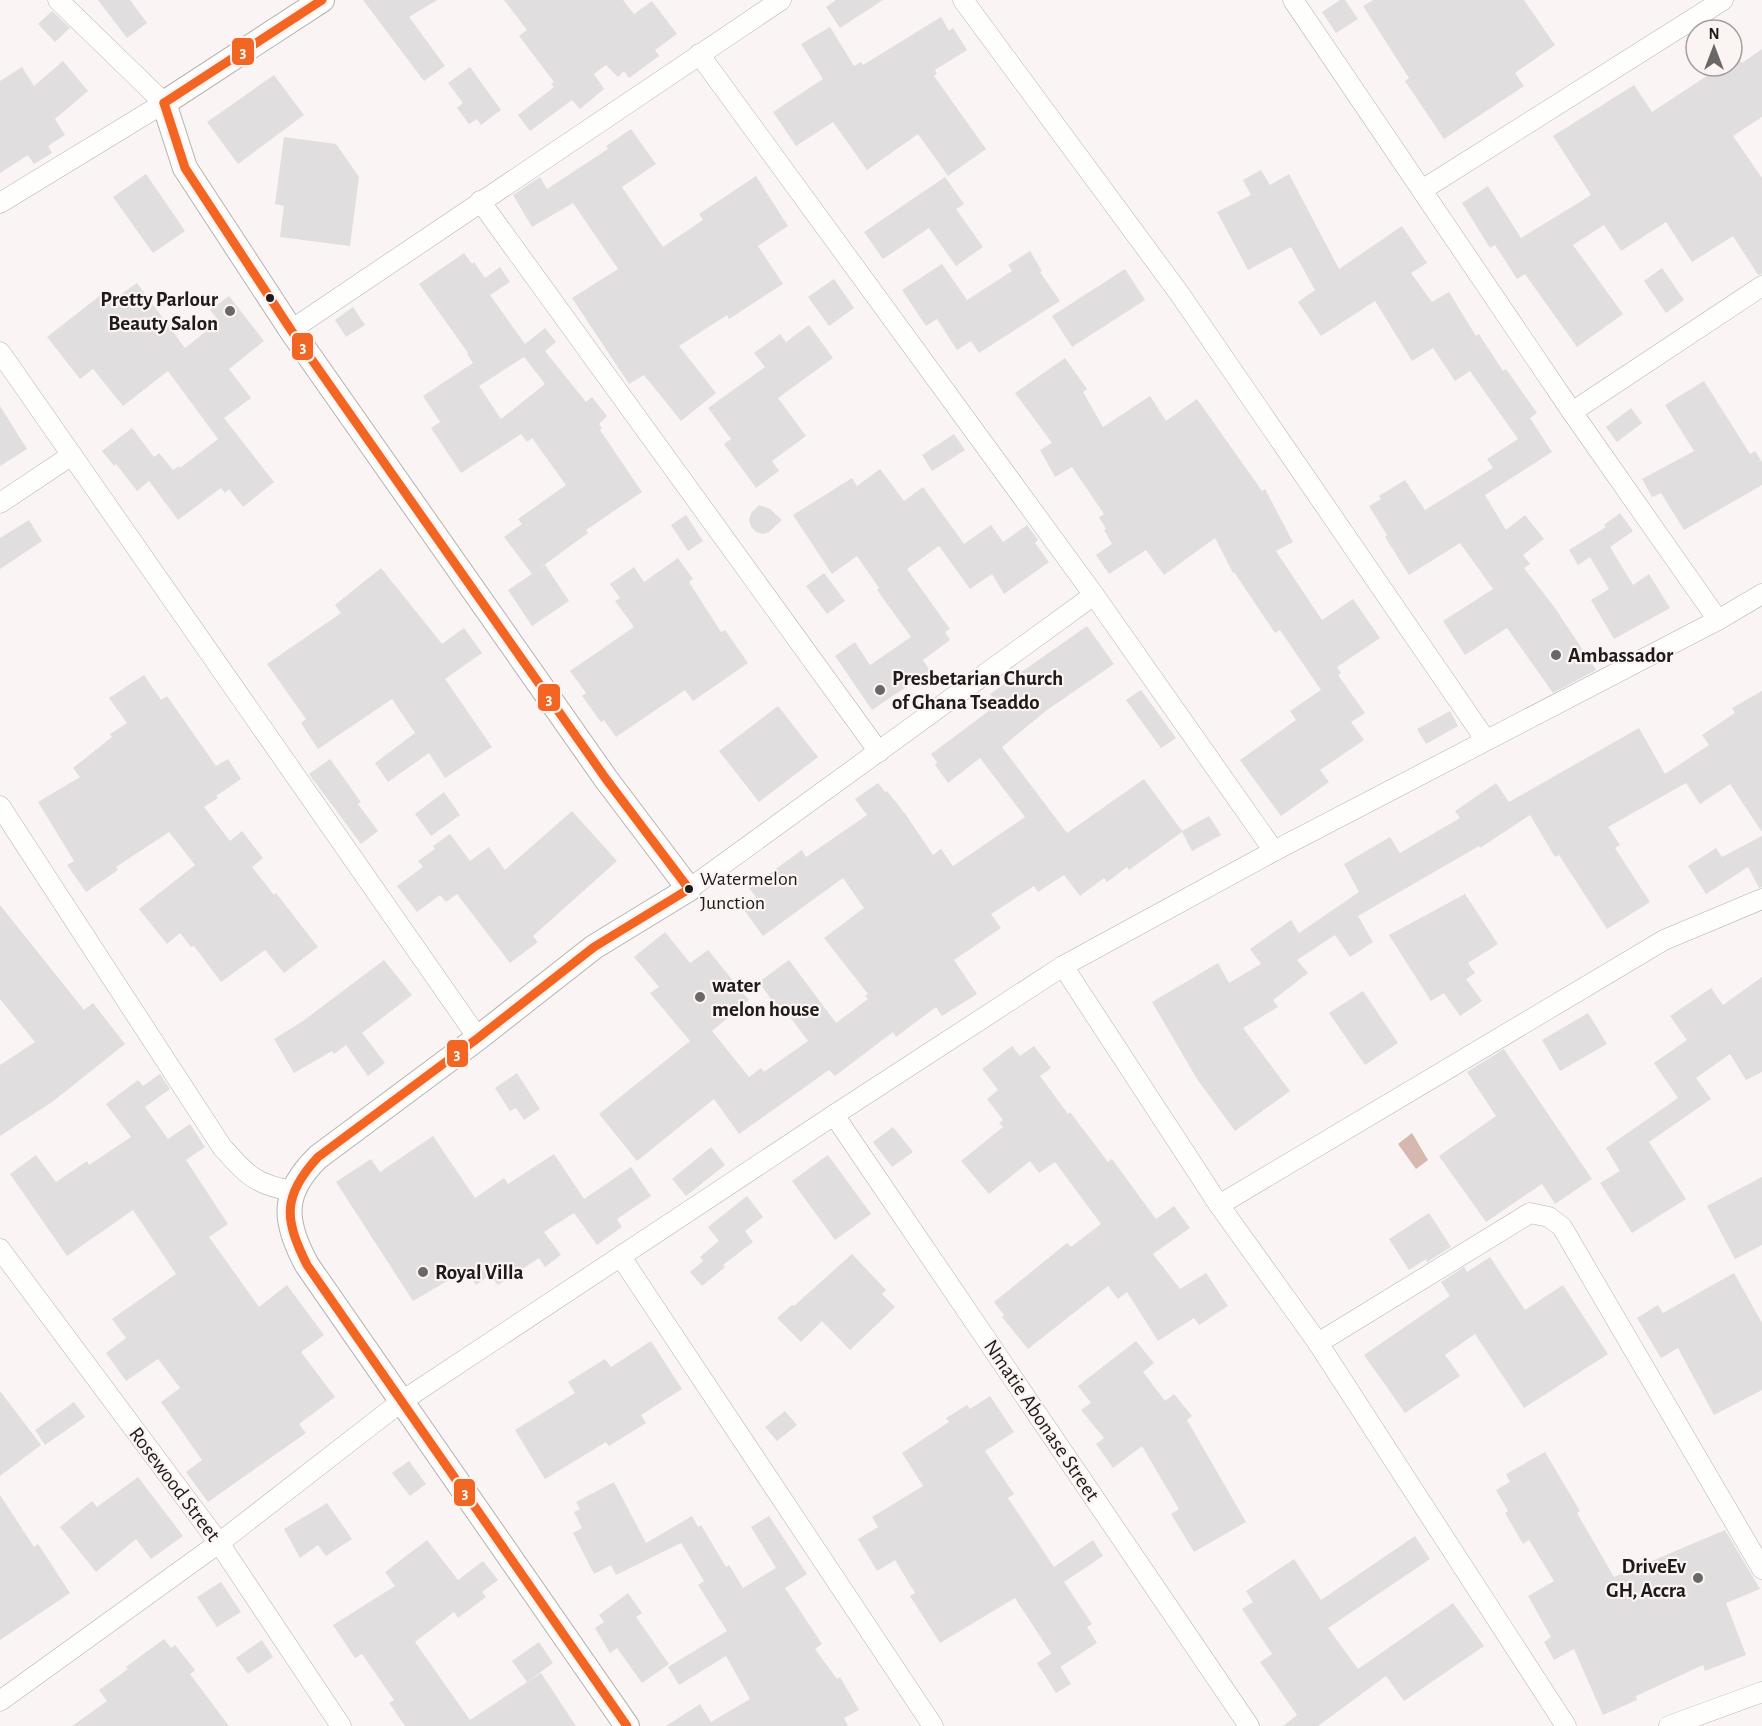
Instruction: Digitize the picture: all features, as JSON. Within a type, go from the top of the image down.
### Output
[{"type":"street","points":[[58,0],[164,102],[185,168],[291,330],[606,779],[689,889]]},
{"type":"street","points":[[0,203],[164,102],[322,0]]},
{"type":"street","points":[[291,330],[781,0]]},
{"type":"street","points":[[963,0],[1179,293],[1485,740]]},
{"type":"street","points":[[1293,0],[1572,412],[1718,620]]},
{"type":"street","points":[[1422,190],[1723,0]]},
{"type":"street","points":[[699,54],[1094,595],[1274,850]]},
{"type":"street","points":[[480,201],[879,752]]},
{"type":"street","points":[[1572,412],[1762,286]]},
{"type":"street","points":[[0,352],[478,1038]]},
{"type":"street","points":[[0,504],[72,455]]},
{"type":"street","points":[[0,1701],[219,1543],[402,1401],[1063,966],[1274,850],[1718,620],[1762,594]]},
{"type":"street","points":[[627,1726],[307,1265],[294,1242],[289,1213],[293,1191],[302,1173],[318,1157],[478,1038],[594,947],[689,889],[1094,595]]},
{"type":"street","points":[[0,806],[222,1147],[246,1174],[272,1188],[293,1191]]},
{"type":"street","points":[[1219,1205],[1664,940],[1762,899]]},
{"type":"street","points":[[1063,966],[1219,1205],[1318,1343],[1566,1726]]},
{"type":"street","name":"Nmatie Abonase Street","points":[[834,1115],[1249,1726]]},
{"type":"street","points":[[1318,1343],[1530,1213],[1549,1217],[1562,1227],[1762,1569]]},
{"type":"street","name":"Rosewood Street","points":[[0,1249],[219,1543],[341,1726]]},
{"type":"street","points":[[621,1257],[933,1726]]},
{"type":"street","points":[[1669,1726],[1762,1692]]},
{"type":"shaded area","points":[[1412,1133],[1428,1160],[1416,1169],[1398,1144]]},
{"type":"building","points":[[98,0],[130,0],[147,23],[127,38]]},
{"type":"building","points":[[363,0],[437,0],[409,17],[445,66],[424,81]]},
{"type":"building","points":[[504,0],[623,0],[634,14],[652,1],[677,34],[655,50],[659,56],[629,78],[624,71],[618,77],[606,65],[594,74],[604,89],[580,109],[572,100],[530,131],[518,115],[554,87],[551,84],[554,82],[519,36],[527,30]]},
{"type":"building","points":[[836,0],[883,0],[840,28],[826,7]]},
{"type":"building","points":[[1340,0],[1345,0],[1358,19],[1336,33],[1322,12]]},
{"type":"building","points":[[1373,0],[1524,0],[1555,45],[1515,73],[1524,86],[1444,139],[1405,81],[1409,78],[1363,6]]},
{"type":"building","points":[[52,11],[70,28],[55,42],[38,24]]},
{"type":"building","points":[[941,17],[949,31],[953,28],[967,50],[935,70],[937,74],[934,76],[986,149],[948,176],[918,134],[867,170],[833,122],[796,146],[773,112],[823,79],[801,44],[830,27],[854,66],[861,62],[863,65]]},
{"type":"building","points":[[1762,49],[1762,117],[1733,136],[1762,178],[1762,274],[1758,275],[1733,236],[1692,262],[1666,222],[1621,251],[1604,225],[1573,245],[1623,314],[1577,347],[1525,274],[1517,279],[1495,245],[1490,248],[1462,203],[1488,186],[1521,238],[1591,195],[1553,136],[1634,85],[1652,112],[1704,78],[1744,78],[1744,62]]},
{"type":"building","points":[[63,61],[88,91],[55,119],[65,135],[48,146],[52,153],[34,164],[28,155],[0,173],[0,81],[22,67],[34,86]]},
{"type":"building","points":[[470,67],[501,110],[481,125],[477,119],[469,124],[457,108],[463,103],[448,83]]},
{"type":"building","points":[[274,75],[304,115],[238,164],[207,122]]},
{"type":"building","points":[[631,129],[656,164],[622,187],[663,247],[703,220],[699,214],[756,176],[788,226],[758,246],[783,284],[729,319],[727,315],[679,346],[716,393],[681,421],[644,375],[629,384],[572,298],[618,269],[573,203],[532,227],[513,195],[540,177],[547,189],[608,149],[606,146]]},
{"type":"building","points":[[284,137],[336,144],[359,177],[350,246],[280,237],[284,206],[275,204]]},
{"type":"building","points":[[1261,170],[1270,185],[1289,174],[1339,269],[1402,226],[1427,263],[1411,273],[1432,302],[1449,292],[1476,336],[1479,334],[1503,371],[1506,369],[1537,413],[1530,418],[1552,452],[1485,495],[1506,530],[1525,515],[1544,539],[1523,555],[1530,564],[1524,568],[1555,608],[1596,670],[1553,693],[1507,628],[1465,655],[1443,621],[1493,589],[1460,543],[1409,575],[1369,506],[1381,499],[1379,496],[1405,480],[1425,510],[1493,468],[1487,459],[1518,439],[1470,371],[1455,381],[1433,348],[1412,361],[1375,301],[1321,336],[1298,302],[1315,290],[1291,247],[1248,270],[1217,212],[1251,195],[1243,180]]},
{"type":"building","points":[[146,174],[185,231],[153,253],[113,197]]},
{"type":"building","points":[[945,177],[964,204],[956,209],[983,247],[956,266],[929,228],[883,259],[864,232]]},
{"type":"building","points":[[1030,251],[1042,271],[1040,272],[1060,301],[979,353],[971,341],[957,350],[937,319],[926,326],[902,290],[942,264],[967,300],[1012,271],[1008,265]]},
{"type":"building","points":[[464,253],[472,264],[474,262],[485,278],[500,267],[510,282],[490,295],[525,344],[545,328],[556,342],[545,351],[586,402],[592,397],[607,416],[599,424],[602,428],[600,430],[642,492],[586,530],[588,533],[532,574],[504,537],[522,524],[518,519],[566,485],[532,438],[527,442],[521,434],[461,473],[431,428],[440,422],[423,396],[473,363],[419,284]],"holes":[[[524,357],[545,384],[501,419],[479,386]]]},
{"type":"building","points":[[1662,268],[1684,300],[1666,313],[1644,281]]},
{"type":"building","points":[[1125,269],[1145,300],[1072,347],[1052,316]]},
{"type":"building","points":[[834,279],[854,308],[829,326],[808,297]]},
{"type":"building","points":[[137,283],[185,348],[219,321],[210,310],[229,296],[264,341],[229,369],[251,398],[224,418],[274,482],[243,507],[229,489],[225,493],[221,488],[178,520],[149,481],[137,491],[116,464],[114,466],[102,451],[132,428],[154,457],[159,453],[173,470],[179,466],[180,468],[218,439],[168,371],[123,406],[93,369],[80,379],[47,337],[102,294],[109,303]]},
{"type":"building","points":[[353,307],[365,325],[346,337],[335,320]]},
{"type":"building","points":[[809,325],[833,358],[778,398],[806,436],[772,461],[779,471],[756,488],[724,444],[731,439],[708,408],[765,367],[754,353],[780,334],[786,342]]},
{"type":"building","points":[[1065,358],[1087,389],[1083,392],[1103,427],[1150,396],[1166,421],[1197,399],[1262,491],[1265,489],[1293,542],[1276,551],[1322,620],[1353,599],[1380,638],[1337,667],[1341,673],[1338,675],[1365,713],[1351,722],[1364,740],[1320,770],[1329,782],[1281,816],[1240,760],[1296,720],[1290,711],[1321,690],[1280,630],[1275,633],[1233,573],[1215,538],[1164,575],[1146,550],[1109,574],[1096,555],[1112,544],[1099,517],[1104,514],[1072,467],[1055,477],[1040,450],[1052,443],[1015,393]]},
{"type":"building","points":[[1704,381],[1750,454],[1755,451],[1762,462],[1762,485],[1684,530],[1661,493],[1652,497],[1642,479],[1694,451],[1665,405]]},
{"type":"building","points":[[0,406],[27,449],[0,466]]},
{"type":"building","points":[[1631,408],[1642,423],[1617,442],[1606,427]]},
{"type":"building","points":[[954,434],[965,450],[932,471],[922,455]]},
{"type":"building","points":[[880,469],[904,501],[923,487],[964,544],[991,525],[1003,542],[1027,525],[1038,540],[1035,543],[1049,562],[1004,594],[992,574],[970,589],[939,546],[907,569],[950,629],[945,632],[950,640],[923,660],[930,671],[872,710],[835,656],[855,642],[870,665],[911,637],[877,590],[879,588],[857,556],[832,574],[793,515],[852,478],[857,486]]},
{"type":"building","points":[[759,505],[770,509],[782,520],[769,532],[763,534],[751,527],[749,520],[751,513]]},
{"type":"building","points":[[1620,513],[1633,531],[1610,547],[1633,585],[1649,574],[1670,608],[1614,639],[1591,600],[1609,589],[1590,557],[1578,565],[1569,550],[1606,527],[1604,525]]},
{"type":"building","points":[[686,515],[703,541],[688,551],[671,525]]},
{"type":"building","points":[[29,520],[42,541],[0,569],[0,538]]},
{"type":"building","points":[[678,558],[693,579],[689,582],[721,632],[725,630],[748,663],[693,701],[685,690],[616,737],[604,720],[601,722],[582,696],[586,693],[570,671],[634,627],[615,601],[620,598],[610,584],[634,567],[644,582]]},
{"type":"building","points":[[545,565],[569,601],[532,626],[508,590]]},
{"type":"building","points":[[381,568],[442,644],[464,628],[482,653],[445,679],[492,747],[445,778],[429,753],[388,782],[375,763],[415,733],[392,699],[318,749],[301,723],[306,719],[267,664],[341,613],[335,605]]},
{"type":"building","points":[[824,573],[845,601],[827,614],[806,586]]},
{"type":"building","points":[[1087,626],[1114,664],[1047,710],[1002,747],[1067,833],[1144,779],[1182,831],[1209,816],[1221,835],[1192,851],[1182,832],[1129,870],[1127,867],[1107,882],[1104,878],[1080,896],[1064,875],[1038,892],[1034,886],[991,914],[1001,928],[954,960],[977,994],[942,1016],[936,1007],[896,1037],[893,1032],[835,1076],[829,1070],[739,1134],[714,1099],[637,1161],[599,1114],[690,1041],[650,993],[659,987],[634,957],[665,932],[690,963],[708,950],[749,1000],[712,1031],[749,1077],[761,1068],[764,1072],[808,1041],[781,1005],[777,1008],[759,982],[789,960],[836,1023],[868,999],[865,996],[868,994],[824,938],[864,908],[843,878],[763,936],[742,907],[756,897],[749,888],[802,850],[806,857],[867,815],[855,799],[878,783],[906,815],[933,855],[941,849],[953,866],[1025,817],[980,758],[948,783],[935,765],[937,762],[931,754],[998,704],[990,694]]},
{"type":"building","points":[[144,675],[161,700],[167,696],[216,766],[228,759],[241,779],[204,807],[230,841],[242,831],[263,858],[252,867],[274,895],[276,893],[318,947],[284,973],[265,950],[221,982],[194,946],[191,947],[180,933],[167,944],[139,909],[195,865],[169,832],[116,867],[118,870],[86,892],[67,865],[74,861],[38,802],[80,777],[73,768],[112,737],[110,734],[127,723],[109,698]]},
{"type":"building","points":[[1141,690],[1176,738],[1161,748],[1126,700]]},
{"type":"building","points":[[1762,691],[1762,832],[1730,784],[1700,804],[1686,783],[1608,827],[1620,845],[1615,848],[1650,902],[1607,929],[1559,855],[1555,857],[1530,815],[1480,848],[1479,846],[1358,916],[1373,942],[1350,957],[1335,935],[1297,960],[1308,973],[1273,1000],[1278,1007],[1243,1028],[1290,1091],[1235,1131],[1197,1079],[1152,1002],[1218,963],[1229,983],[1261,964],[1250,949],[1291,920],[1299,933],[1359,892],[1344,864],[1390,837],[1400,853],[1460,818],[1455,811],[1496,783],[1509,802],[1639,728],[1665,774],[1709,745],[1702,735],[1735,713],[1732,708]]},
{"type":"building","points":[[778,706],[818,757],[759,802],[719,751]]},
{"type":"building","points":[[1450,711],[1458,726],[1426,744],[1417,729]]},
{"type":"building","points":[[330,759],[361,802],[358,804],[378,831],[361,844],[309,774]]},
{"type":"building","points":[[444,792],[460,815],[431,836],[415,814]]},
{"type":"building","points":[[572,811],[617,861],[533,936],[538,942],[510,963],[457,894],[446,902],[440,895],[417,912],[397,886],[423,867],[418,861],[450,834],[470,861],[489,847],[505,870]]},
{"type":"building","points":[[1762,836],[1762,887],[1759,888],[1748,867],[1706,894],[1688,866],[1716,848],[1722,857]]},
{"type":"building","points":[[1465,894],[1498,944],[1468,963],[1475,973],[1466,979],[1482,1001],[1460,1016],[1444,993],[1431,1001],[1389,935]]},
{"type":"building","points":[[0,905],[84,1010],[93,1003],[125,1044],[52,1102],[0,1136],[0,1065],[35,1042],[0,999]]},
{"type":"building","points":[[384,960],[412,995],[362,1033],[385,1063],[368,1076],[346,1045],[334,1054],[332,1051],[294,1073],[274,1039],[303,1021]]},
{"type":"building","points":[[1762,977],[1762,1072],[1746,1080],[1730,1054],[1696,1078],[1711,1099],[1649,1142],[1686,1199],[1632,1233],[1600,1183],[1620,1171],[1606,1148],[1678,1098],[1654,1063],[1687,1040],[1670,1016],[1711,988],[1723,1005]]},
{"type":"building","points":[[1363,991],[1398,1043],[1365,1065],[1329,1013]]},
{"type":"building","points":[[1588,1013],[1607,1044],[1560,1071],[1542,1040]]},
{"type":"building","points":[[1012,1046],[1020,1056],[1034,1046],[1051,1068],[1040,1076],[1108,1162],[1112,1159],[1156,1219],[1174,1206],[1190,1228],[1153,1254],[1180,1289],[1206,1273],[1228,1306],[1199,1325],[1194,1318],[1158,1341],[1127,1292],[1118,1299],[1108,1286],[1028,1349],[1002,1317],[1004,1315],[994,1302],[1067,1243],[1071,1247],[1101,1224],[1055,1162],[1039,1173],[1030,1161],[989,1194],[961,1161],[1003,1127],[999,1123],[1003,1120],[987,1099],[998,1090],[982,1069]]},
{"type":"building","points":[[1504,1049],[1592,1179],[1555,1204],[1542,1184],[1486,1222],[1439,1156],[1496,1116],[1467,1072]]},
{"type":"building","points":[[517,1073],[540,1109],[524,1120],[516,1108],[510,1111],[495,1088]]},
{"type":"building","points":[[160,1074],[170,1089],[145,1107],[168,1139],[190,1124],[205,1147],[186,1160],[228,1224],[209,1237],[259,1307],[287,1285],[324,1335],[301,1352],[335,1397],[299,1424],[306,1433],[208,1502],[186,1472],[202,1460],[161,1402],[180,1388],[158,1359],[126,1381],[106,1353],[126,1338],[112,1319],[176,1274],[133,1210],[67,1256],[10,1174],[36,1155],[56,1182],[87,1161],[89,1165],[131,1137],[106,1104],[138,1080],[143,1086]]},
{"type":"building","points":[[893,1127],[913,1152],[892,1167],[873,1142]]},
{"type":"building","points":[[433,1136],[475,1198],[504,1178],[508,1184],[554,1154],[584,1199],[631,1167],[651,1196],[617,1219],[622,1227],[597,1245],[574,1213],[544,1232],[561,1255],[545,1267],[539,1258],[498,1285],[490,1275],[476,1285],[466,1270],[413,1301],[336,1182],[371,1159],[380,1172]]},
{"type":"building","points":[[711,1147],[725,1165],[686,1196],[672,1179]]},
{"type":"building","points":[[828,1155],[871,1214],[835,1240],[792,1181]]},
{"type":"building","points":[[1762,1177],[1762,1245],[1735,1259],[1707,1206]]},
{"type":"building","points":[[747,1196],[763,1217],[745,1231],[753,1242],[723,1265],[725,1267],[702,1286],[690,1272],[703,1261],[700,1257],[719,1241],[708,1227]]},
{"type":"building","points":[[1429,1213],[1451,1247],[1409,1270],[1389,1239]]},
{"type":"building","points":[[852,1254],[886,1290],[882,1294],[895,1307],[850,1350],[822,1321],[801,1342],[777,1318],[792,1305],[794,1306]]},
{"type":"building","points":[[1490,1257],[1525,1310],[1563,1285],[1608,1354],[1524,1408],[1475,1334],[1445,1355],[1460,1376],[1405,1413],[1364,1355],[1450,1296],[1441,1282],[1464,1267],[1467,1272]]},
{"type":"building","points":[[1734,1273],[1762,1323],[1762,1390],[1714,1415],[1678,1348],[1661,1358],[1637,1318],[1658,1305],[1663,1313]]},
{"type":"building","points":[[651,1341],[682,1389],[641,1415],[646,1423],[609,1446],[606,1442],[545,1479],[515,1430],[575,1393],[568,1382],[605,1359],[611,1367]]},
{"type":"building","points":[[1136,1341],[1154,1363],[1143,1372],[1165,1401],[1174,1394],[1192,1416],[1187,1420],[1246,1522],[1194,1552],[1171,1514],[1179,1509],[1142,1446],[1113,1468],[1096,1444],[1104,1438],[1081,1410],[1091,1403],[1078,1386]]},
{"type":"building","points":[[0,1391],[41,1445],[0,1476]]},
{"type":"building","points":[[990,1396],[1014,1432],[985,1451],[1014,1494],[1008,1498],[1054,1567],[1093,1540],[1103,1556],[1064,1582],[1092,1624],[1087,1627],[1097,1643],[1060,1667],[1015,1598],[940,1643],[910,1596],[915,1593],[895,1560],[877,1571],[858,1539],[878,1527],[872,1517],[923,1486],[902,1453],[949,1422],[946,1418],[967,1405],[970,1409]]},
{"type":"building","points":[[74,1402],[85,1417],[45,1445],[35,1430]]},
{"type":"building","points":[[785,1411],[797,1425],[777,1441],[765,1427]]},
{"type":"building","points":[[1545,1452],[1580,1511],[1577,1513],[1614,1577],[1725,1530],[1760,1589],[1726,1603],[1746,1655],[1705,1671],[1703,1665],[1636,1696],[1637,1700],[1603,1715],[1574,1649],[1554,1660],[1544,1642],[1551,1637],[1528,1596],[1554,1581],[1529,1540],[1523,1544],[1505,1513],[1508,1511],[1496,1490],[1510,1482],[1506,1474]]},
{"type":"building","points":[[409,1461],[426,1484],[410,1496],[392,1473]]},
{"type":"building","points":[[138,1477],[183,1536],[151,1559],[136,1539],[96,1572],[60,1527],[92,1501],[97,1507]]},
{"type":"building","points":[[614,1482],[646,1543],[692,1516],[698,1527],[701,1525],[726,1567],[729,1565],[743,1588],[776,1568],[751,1527],[769,1516],[807,1574],[785,1588],[822,1644],[815,1649],[837,1679],[840,1677],[859,1710],[844,1718],[848,1726],[666,1726],[700,1704],[711,1722],[750,1699],[726,1656],[679,1685],[668,1667],[727,1631],[698,1585],[704,1581],[681,1543],[616,1575],[611,1565],[594,1574],[573,1533],[582,1528],[574,1512],[580,1509],[576,1502]]},
{"type":"building","points":[[0,1495],[34,1547],[38,1544],[70,1593],[0,1640]]},
{"type":"building","points":[[327,1503],[352,1539],[326,1556],[318,1545],[300,1558],[284,1529]]},
{"type":"building","points":[[1415,1536],[1430,1559],[1328,1628],[1358,1669],[1453,1603],[1484,1646],[1404,1701],[1386,1676],[1318,1726],[1283,1726],[1297,1715],[1260,1662],[1272,1654],[1242,1609],[1253,1602],[1246,1591],[1294,1559],[1321,1600]]},
{"type":"building","points":[[427,1540],[458,1580],[483,1561],[498,1580],[482,1592],[486,1597],[458,1618],[454,1612],[415,1642],[470,1720],[541,1673],[576,1726],[405,1726],[389,1703],[394,1700],[362,1654],[355,1658],[333,1625],[395,1586],[385,1572]]},
{"type":"building","points":[[221,1582],[241,1612],[217,1627],[197,1597]]},
{"type":"building","points":[[628,1593],[642,1613],[636,1617],[669,1664],[642,1683],[617,1648],[610,1653],[595,1628],[604,1622],[599,1615]]},
{"type":"building","points":[[164,1639],[171,1648],[175,1645],[195,1670],[190,1674],[229,1726],[72,1726],[107,1701],[99,1690]]},
{"type":"building","points":[[262,1640],[273,1657],[248,1674],[236,1658]]},
{"type":"building","points":[[539,1642],[553,1663],[527,1682],[512,1661]]},
{"type":"building","points":[[1052,1653],[1071,1684],[1056,1693],[1037,1663]]},
{"type":"transit line","name":"3","points":[[164,103],[322,0]]},
{"type":"transit line","name":"3","points":[[164,103],[185,168],[291,330],[606,779],[689,889]]},
{"type":"transit line","name":"3","points":[[627,1726],[307,1265],[294,1234],[290,1208],[298,1184],[318,1157],[478,1038],[594,947],[689,889]]},
{"type":"place","name":"Pretty Parlour Beauty Salon","points":[[230,311]]},
{"type":"place","name":"Ambassador","points":[[1556,655]]},
{"type":"place","name":"Presbetarian Church of Ghana Tseaddo","points":[[880,690]]},
{"type":"place","name":"Watermelon Junction","points":[[689,889]]},
{"type":"place","name":"water melon house","points":[[700,997]]},
{"type":"place","name":"Royal Villa","points":[[423,1272]]},
{"type":"place","name":"DriveEv GH, Accra","points":[[1698,1578]]}]
